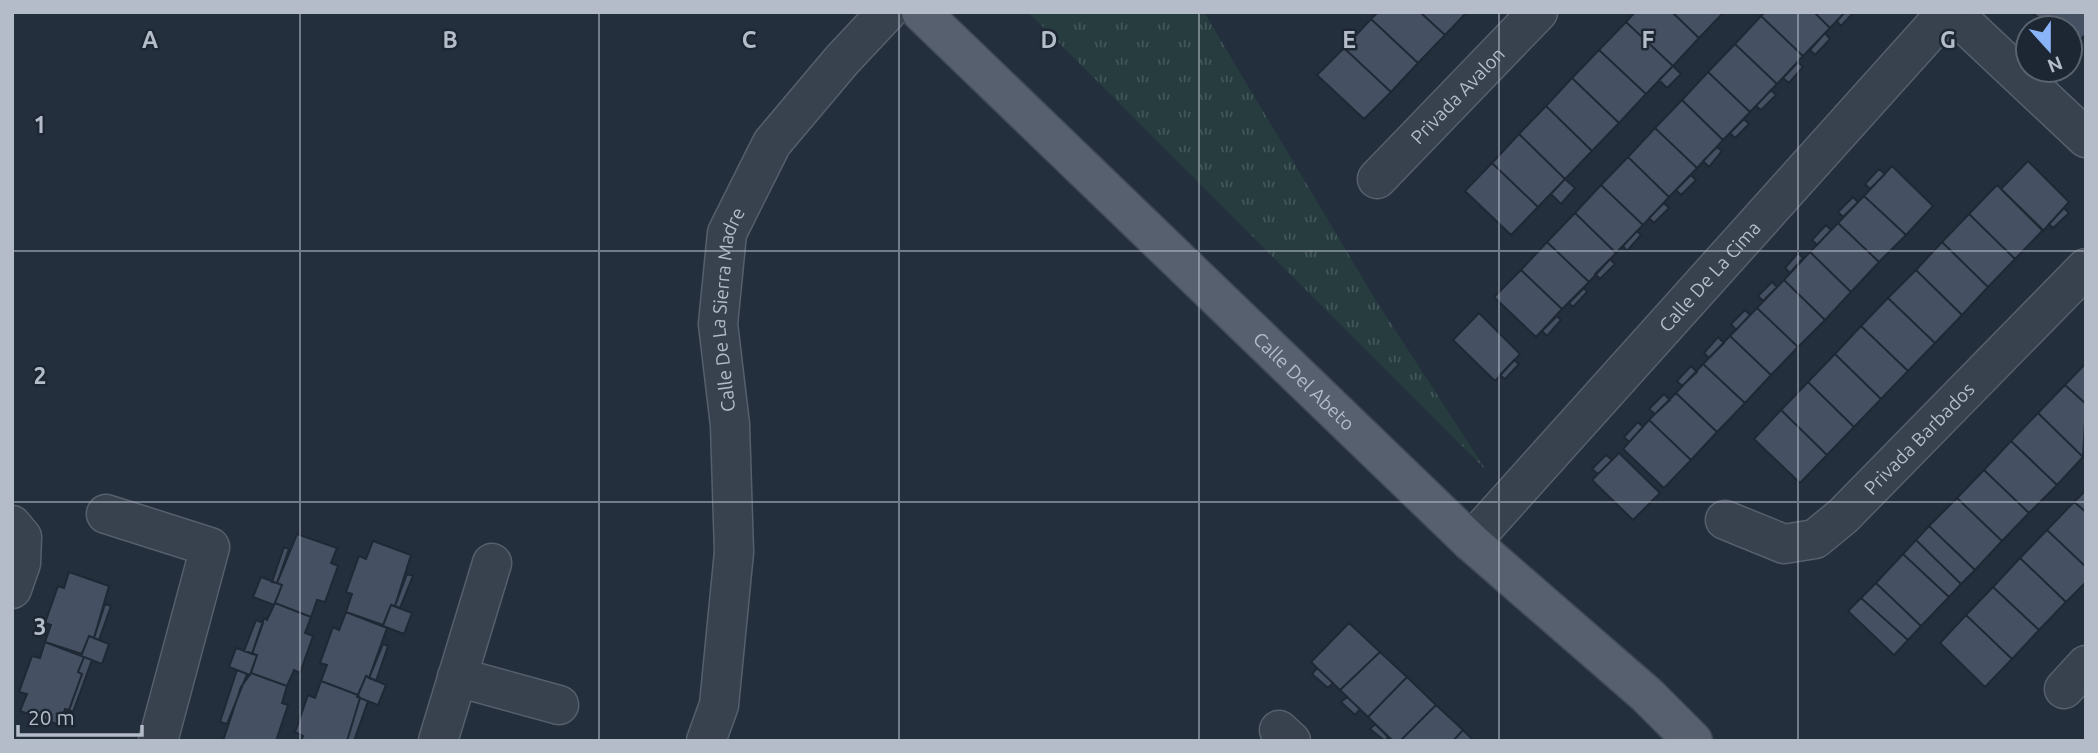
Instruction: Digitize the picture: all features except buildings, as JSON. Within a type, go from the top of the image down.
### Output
[{"type":"main road","name":"Calle Del Abeto","points":[[921,12],[1471,542],[1647,695],[1693,741]]},
{"type":"street","name":"Calle De La Sierra Madre","points":[[706,741],[719,705],[734,552],[730,425],[718,324],[727,233],[772,142],[887,12]]},
{"type":"street","name":"Privada Avalon","points":[[1377,179],[1538,12]]},
{"type":"street","name":"Calle De La Cima","points":[[1471,542],[1950,12]]},
{"type":"street","points":[[1950,12],[2086,138]]},
{"type":"street","name":"Privada Barbados","points":[[1725,520],[1784,544],[1815,538],[1843,516],[2086,268]]},
{"type":"street","points":[[106,514],[210,547],[158,741]]},
{"type":"street","points":[[12,525],[22,537],[21,563],[12,589]]},
{"type":"street","points":[[438,741],[492,563]]},
{"type":"street","points":[[457,677],[559,705]]},
{"type":"green space","points":[[1028,12],[1204,12],[1375,299],[1486,470]]}]
